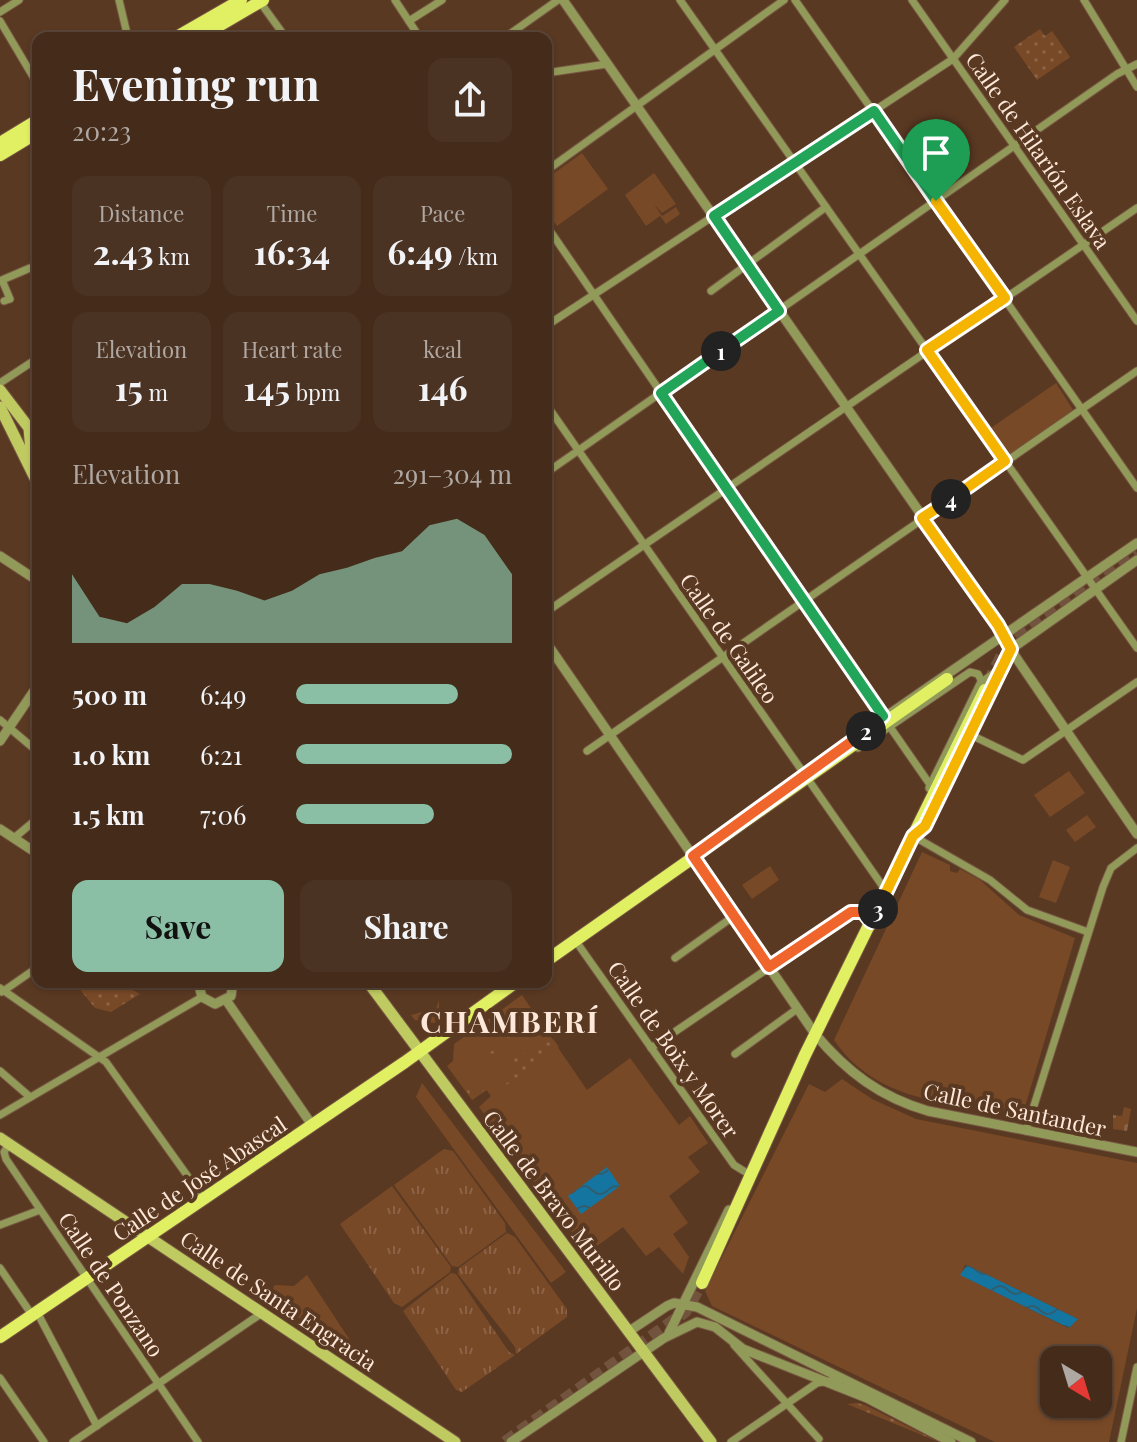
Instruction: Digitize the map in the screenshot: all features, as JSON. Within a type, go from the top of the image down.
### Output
[{"type":"main road","points":[[185,32],[241,0]]},
{"type":"main road","points":[[208,32],[261,1]]},
{"type":"main road","points":[[0,143],[32,124]]},
{"type":"main road","points":[[0,155],[32,136]]},
{"type":"main road","points":[[0,390],[26,423],[32,436]]},
{"type":"main road","points":[[0,407],[32,471]]},
{"type":"main road","points":[[552,957],[947,679]]},
{"type":"main road","points":[[702,1283],[747,1190],[766,1137],[984,686]]},
{"type":"main road","name":"Calle de Bravo Murillo","points":[[373,988],[711,1442]]},
{"type":"main road","name":"Calle de José Abascal","points":[[0,1337],[508,988]]},
{"type":"main road","name":"Calle de Santa Engracia","points":[[4,1141],[455,1442]]},
{"type":"street","points":[[0,12],[19,0]]},
{"type":"street","points":[[119,0],[127,32]]},
{"type":"street","points":[[395,0],[416,32]]},
{"type":"street","points":[[409,21],[442,0]]},
{"type":"street","points":[[512,32],[561,0],[998,625],[1002,637],[1137,834]]},
{"type":"street","points":[[680,0],[1137,648]]},
{"type":"street","points":[[552,167],[784,0]]},
{"type":"street","points":[[795,0],[1137,488]]},
{"type":"street","name":"Calle de Hilarión Eslava","points":[[912,0],[1137,321]]},
{"type":"street","points":[[552,322],[953,59],[1005,0]]},
{"type":"street","points":[[1084,0],[1137,87]]},
{"type":"street","points":[[261,1],[282,32]]},
{"type":"street","points":[[0,21],[32,75]]},
{"type":"street","points":[[519,27],[519,32]]},
{"type":"street","points":[[552,72],[607,64]]},
{"type":"street","points":[[552,469],[1137,64]]},
{"type":"street","points":[[711,291],[826,207]]},
{"type":"street","points":[[552,608],[1137,208]]},
{"type":"street","points":[[552,234],[883,716]]},
{"type":"street","points":[[4,301],[10,299],[2,280],[30,268]]},
{"type":"street","points":[[0,383],[32,362]]},
{"type":"street","points":[[587,751],[1137,371]]},
{"type":"street","name":"Calle de Galileo","points":[[552,413],[886,891]]},
{"type":"street","points":[[7,423],[14,417],[26,423]]},
{"type":"street","points":[[15,439],[32,444]]},
{"type":"street","points":[[838,754],[883,716],[1137,543]]},
{"type":"street","points":[[0,556],[32,577]]},
{"type":"street","points":[[913,836],[925,826],[971,735],[996,673],[1011,649],[1137,560]]},
{"type":"street","points":[[838,754],[873,740],[970,672],[983,647]]},
{"type":"street","name":"Calle de Santander","points":[[552,651],[797,1009],[815,1034],[857,1079],[896,1100],[928,1111],[1137,1152]]},
{"type":"street","points":[[970,672],[978,674],[984,686]]},
{"type":"street","points":[[913,836],[915,821],[931,786],[984,686],[996,673]]},
{"type":"street","points":[[971,735],[1023,760],[1137,682]]},
{"type":"street","points":[[0,741],[32,694]]},
{"type":"street","points":[[0,720],[32,747]]},
{"type":"street","points":[[890,727],[931,786]]},
{"type":"street","points":[[14,838],[32,823]]},
{"type":"street","points":[[0,829],[32,850]]},
{"type":"street","points":[[913,836],[990,880],[1027,910],[1088,932]]},
{"type":"street","points":[[1026,1131],[1111,868],[1137,848]]},
{"type":"street","points":[[651,1048],[851,912],[863,912],[871,922]]},
{"type":"street","points":[[675,958],[734,916]]},
{"type":"street","name":"Calle de Boix y Morer","points":[[575,940],[734,1165],[747,1173]]},
{"type":"street","points":[[32,971],[1,991],[106,1062],[204,1199]]},
{"type":"street","points":[[200,988],[202,997],[215,1004],[226,1000],[233,988]]},
{"type":"street","points":[[0,1115],[202,997]]},
{"type":"street","points":[[226,1000],[312,1125]]},
{"type":"street","points":[[735,1054],[797,1009]]},
{"type":"street","points":[[0,1071],[30,1097]]},
{"type":"street","points":[[664,1338],[673,1328],[766,1137]]},
{"type":"street","name":"Calle de Ponzano","points":[[4,1141],[4,1156],[198,1442]]},
{"type":"street","points":[[0,1225],[40,1210]]},
{"type":"street","points":[[0,1268],[34,1314],[97,1426]]},
{"type":"street","points":[[628,1332],[667,1306],[684,1304],[732,1323],[971,1442]]},
{"type":"street","points":[[73,1442],[262,1313]]},
{"type":"street","points":[[511,1442],[664,1338],[694,1322],[715,1327],[729,1339],[819,1439]]},
{"type":"street","points":[[732,1323],[725,1327],[729,1339],[817,1380],[867,1398],[951,1442]]},
{"type":"street","points":[[731,1442],[817,1380],[821,1366]]},
{"type":"street","points":[[1121,1442],[1137,1367]]},
{"type":"street","points":[[0,1378],[44,1442]]},
{"type":"street","points":[[817,1380],[848,1379]]},
{"type":"green space","points":[[1040,29],[1045,36],[1052,31],[1070,57],[1037,80],[1014,47]]},
{"type":"green space","points":[[582,153],[608,189],[557,226],[552,219],[552,175]]},
{"type":"green space","points":[[654,173],[676,204],[662,213],[654,204],[662,216],[676,207],[680,214],[666,224],[660,216],[646,226],[625,195]]},
{"type":"green space","points":[[1056,383],[1075,413],[1012,456],[991,428]]},
{"type":"green space","points":[[1069,771],[1085,793],[1050,817],[1034,795]]},
{"type":"green space","points":[[1087,815],[1096,827],[1075,842],[1066,830]]},
{"type":"green space","points":[[922,852],[950,865],[950,871],[957,873],[960,869],[980,880],[1019,915],[1075,938],[1022,1117],[921,1098],[897,1090],[853,1062],[834,1040]]},
{"type":"green space","points":[[1053,860],[1070,867],[1056,903],[1039,897]]},
{"type":"green space","points":[[770,866],[779,880],[752,899],[742,885]]},
{"type":"green space","points":[[79,988],[129,988],[140,994],[111,1012],[95,1008]]},
{"type":"green space","points":[[522,995],[587,1090],[630,1058],[679,1125],[690,1116],[708,1143],[688,1157],[700,1172],[669,1196],[688,1223],[673,1234],[689,1257],[683,1274],[659,1247],[646,1256],[623,1227],[586,1254],[479,1107],[491,1096],[487,1090],[472,1100],[447,1066],[453,1061],[454,1044]]},
{"type":"green space","points":[[439,1000],[439,1019],[434,1023],[415,1020],[411,1015],[436,1009]]},
{"type":"green space","points":[[519,1020],[522,1025],[534,1028],[539,1038],[532,1029],[521,1028],[512,1036],[512,1047],[499,1056],[482,1057],[507,1042],[507,1034],[516,1029]]},
{"type":"green space","points":[[553,1039],[559,1047],[491,1096],[486,1089],[472,1100],[459,1077],[464,1074],[461,1078],[470,1090],[479,1084],[493,1087],[512,1074],[514,1065],[509,1057],[514,1053],[531,1054]]},
{"type":"green space","points":[[842,1079],[872,1099],[916,1119],[1137,1163],[1137,1308],[1109,1442],[995,1442],[712,1306],[705,1291],[809,1084],[825,1092]],"holes":[[[967,1265],[1078,1319],[1068,1328],[961,1275]]]},
{"type":"green space","points":[[422,1083],[566,1272],[551,1283],[416,1097]]},
{"type":"green space","points":[[1124,1107],[1131,1109],[1127,1131],[1113,1129],[1113,1115],[1122,1116]]},
{"type":"green space","points":[[444,1149],[453,1151],[505,1223],[506,1232],[458,1267],[452,1266],[394,1185]]},
{"type":"green space","points":[[392,1186],[451,1267],[450,1272],[402,1307],[394,1303],[340,1224]]},
{"type":"green space","points":[[507,1233],[515,1237],[567,1309],[567,1317],[516,1354],[515,1347],[458,1274],[459,1268]]},
{"type":"green space","points":[[451,1273],[456,1274],[509,1352],[515,1355],[462,1392],[456,1390],[403,1311]]},
{"type":"green space","points":[[307,1275],[359,1354],[357,1357],[267,1297],[275,1285],[294,1286]]},
{"type":"green space","points":[[847,1404],[865,1405],[939,1442]]},
{"type":"water","points":[[607,1167],[620,1186],[581,1214],[568,1196]]},
{"type":"water","points":[[967,1265],[1078,1319],[1069,1328],[960,1275]]},
{"type":"tunnel","points":[[988,683],[1002,655],[1018,637],[1137,553]]},
{"type":"tunnel","points":[[505,1442],[685,1312],[702,1283]]},
{"type":"district","name":"CHAMBERÍ","points":[[510,1021]]},
{"type":"route","points":[[874,111],[936,201],[1005,298],[927,350],[1005,461],[922,518],[998,625],[1011,649],[996,673],[993,689],[925,826],[913,836],[871,922],[863,912],[851,912],[769,967],[693,856],[842,751],[883,716],[661,393],[779,311],[714,216],[874,111]]}]
